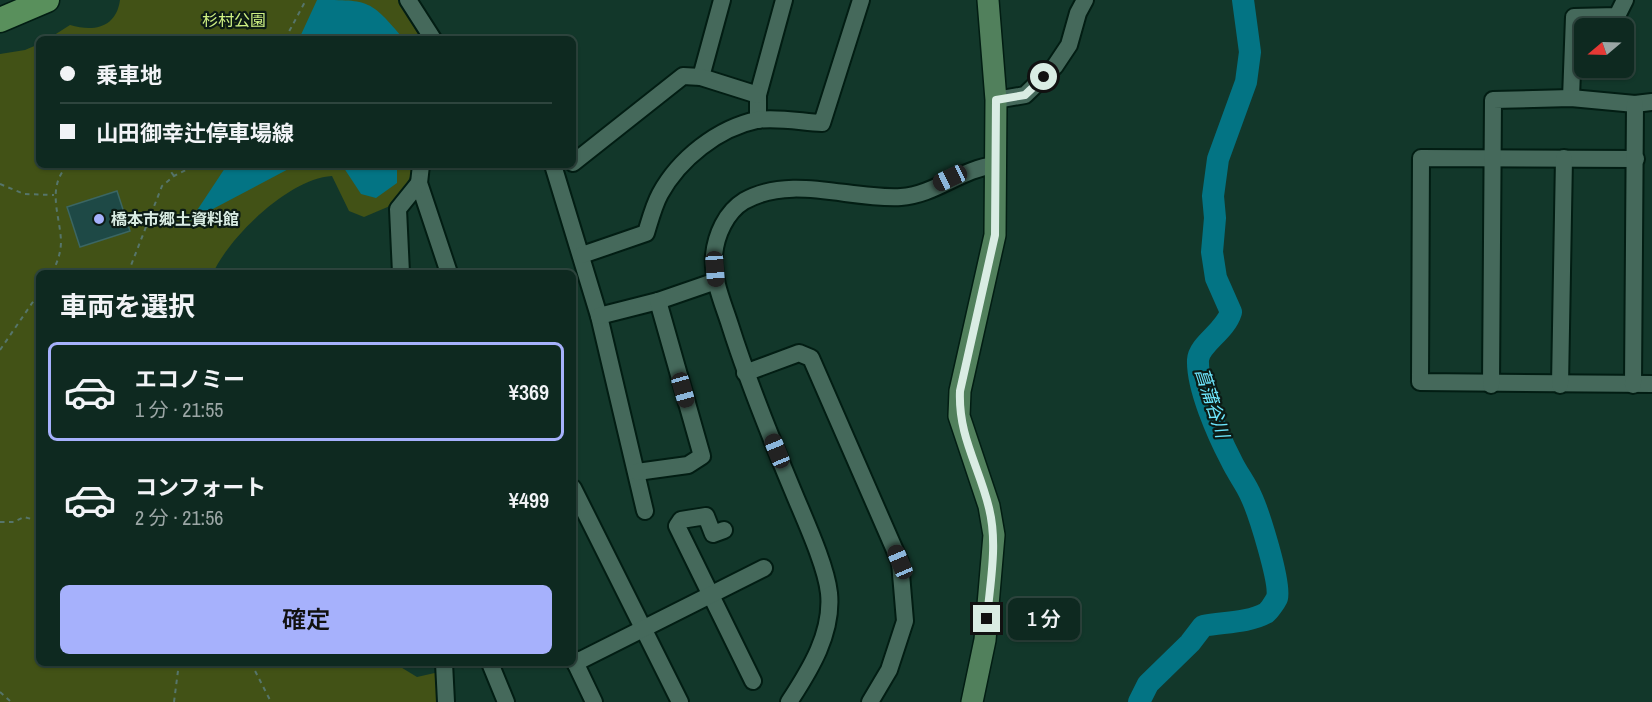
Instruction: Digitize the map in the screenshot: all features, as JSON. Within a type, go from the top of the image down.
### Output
[{"type":"highway","points":[[0,20],[46,0]]},
{"type":"main road","points":[[972,702],[985,640],[994,535],[989,506],[959,416],[960,391],[995,235],[996,100],[988,0]]},
{"type":"street","points":[[408,0],[431,36]]},
{"type":"street","points":[[701,77],[722,0]]},
{"type":"street","points":[[758,120],[758,95],[784,0]]},
{"type":"street","points":[[582,255],[646,233],[659,195],[673,174],[701,147],[717,136],[758,120],[822,123],[861,0]]},
{"type":"street","points":[[996,100],[1025,95],[1055,66],[1069,45],[1078,13],[1085,0]]},
{"type":"street","points":[[1571,98],[1574,17],[1617,16],[1625,0]]},
{"type":"street","points":[[576,161],[683,76],[701,77],[758,95]]},
{"type":"street","points":[[1491,385],[1493,100],[1571,98],[1643,103],[1636,159],[1633,385]]},
{"type":"street","points":[[1636,159],[1421,158],[1420,382],[1491,385],[1652,384]]},
{"type":"street","points":[[1560,385],[1564,158]]},
{"type":"street","points":[[789,702],[809,672],[824,635],[829,593],[811,535],[745,373],[716,281],[714,256],[718,237],[727,217],[742,202],[760,194],[778,190],[818,190],[902,197],[921,192],[965,171],[995,165]]},
{"type":"street","points":[[421,168],[419,183],[447,270]]},
{"type":"street","points":[[555,171],[599,316],[645,511]]},
{"type":"street","points":[[401,270],[398,209],[419,183]]},
{"type":"street","points":[[599,316],[658,301],[716,281]]},
{"type":"street","points":[[637,472],[688,465],[702,456],[658,301]]},
{"type":"street","points":[[745,373],[799,353],[811,358],[900,562],[905,621],[889,670],[870,702]]},
{"type":"street","points":[[576,494],[680,702]]},
{"type":"street","points":[[724,530],[713,534],[706,516],[681,520],[677,526],[753,681]]},
{"type":"street","points":[[576,660],[644,629],[764,568]]},
{"type":"street","points":[[576,665],[594,702]]},
{"type":"street","points":[[444,666],[446,702]]},
{"type":"street","points":[[491,666],[506,702]]},
{"type":"path","points":[[287,36],[306,0]]},
{"type":"path","points":[[53,270],[61,243],[54,195],[67,168]]},
{"type":"path","points":[[168,168],[174,176]]},
{"type":"path","points":[[129,270],[162,186],[174,176],[190,168]]},
{"type":"path","points":[[0,184],[24,194],[54,195]]},
{"type":"path","points":[[0,350],[36,296]]},
{"type":"path","points":[[0,522],[14,522],[24,517],[36,519]]},
{"type":"path","points":[[174,702],[178,666]]},
{"type":"path","points":[[253,666],[271,702]]},
{"type":"path","points":[[0,692],[11,702]]},
{"type":"green space","name":"杉村公園","points":[[120,0],[398,0],[419,36],[53,36],[70,25],[87,28],[102,26],[114,17]]},
{"type":"green space","points":[[36,45],[36,168],[414,168],[397,203],[364,217],[349,211],[332,176],[316,179],[298,187],[263,211],[233,243],[215,270],[36,270],[36,666],[399,666],[417,677],[439,672],[441,702],[0,702],[0,54],[25,50]]},
{"type":"water","points":[[317,0],[349,1],[368,5],[384,16],[401,36],[300,36]]},
{"type":"water","points":[[225,168],[290,168],[190,221]]},
{"type":"water","points":[[344,168],[397,168],[397,183],[376,198],[361,194]]},
{"type":"building","name":"橋本市郷土資料館","points":[[117,191],[130,231],[80,247],[67,207]]},
{"type":"waterway","name":"菖蒲谷川","points":[[1139,702],[1148,684],[1190,643],[1203,626],[1259,616],[1267,612],[1277,598],[1273,564],[1259,517],[1215,425],[1201,384],[1198,360],[1199,354],[1223,326],[1231,312],[1216,278],[1212,252],[1215,218],[1213,196],[1218,159],[1246,82],[1250,52],[1243,0]]},
{"type":"place","name":"橋本市郷土資料館","points":[[99,219]]},
{"type":"route","points":[[987,619],[994,535],[989,506],[959,416],[960,391],[995,235],[996,100],[1025,95],[1044,77]]}]
